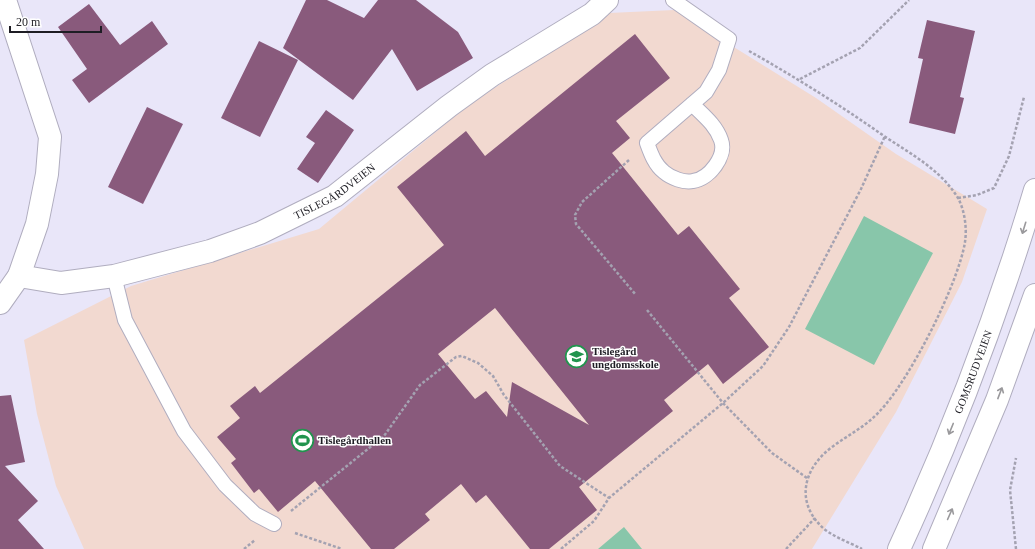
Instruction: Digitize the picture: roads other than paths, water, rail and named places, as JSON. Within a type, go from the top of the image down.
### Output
[{"type":"street","points":[[0,303],[19,276],[37,224],[47,174],[50,137],[5,0]]},
{"type":"street","name":"TISLEGÅRDVEIEN","points":[[19,276],[61,283],[114,276],[210,251],[260,233],[335,196],[448,106],[492,75],[592,14],[607,0]]},
{"type":"street","name":"GOMSRUDVEIEN","points":[[899,549],[942,452],[976,367],[1016,254],[1035,190]]},
{"type":"street","points":[[934,549],[997,400],[1035,295]]},
{"type":"lane","points":[[673,0],[729,39],[714,81],[692,104],[648,143],[654,160],[664,172],[679,180],[693,181],[704,178],[712,170],[720,157],[722,142],[716,128],[692,104]]},
{"type":"lane","points":[[114,276],[125,320],[184,431],[225,485],[255,514],[274,524]]},
{"type":"place","name":"Tislegård ungdomsskole","points":[[577,357]]},
{"type":"place","name":"Tislegårdhallen","points":[[303,440]]}]
